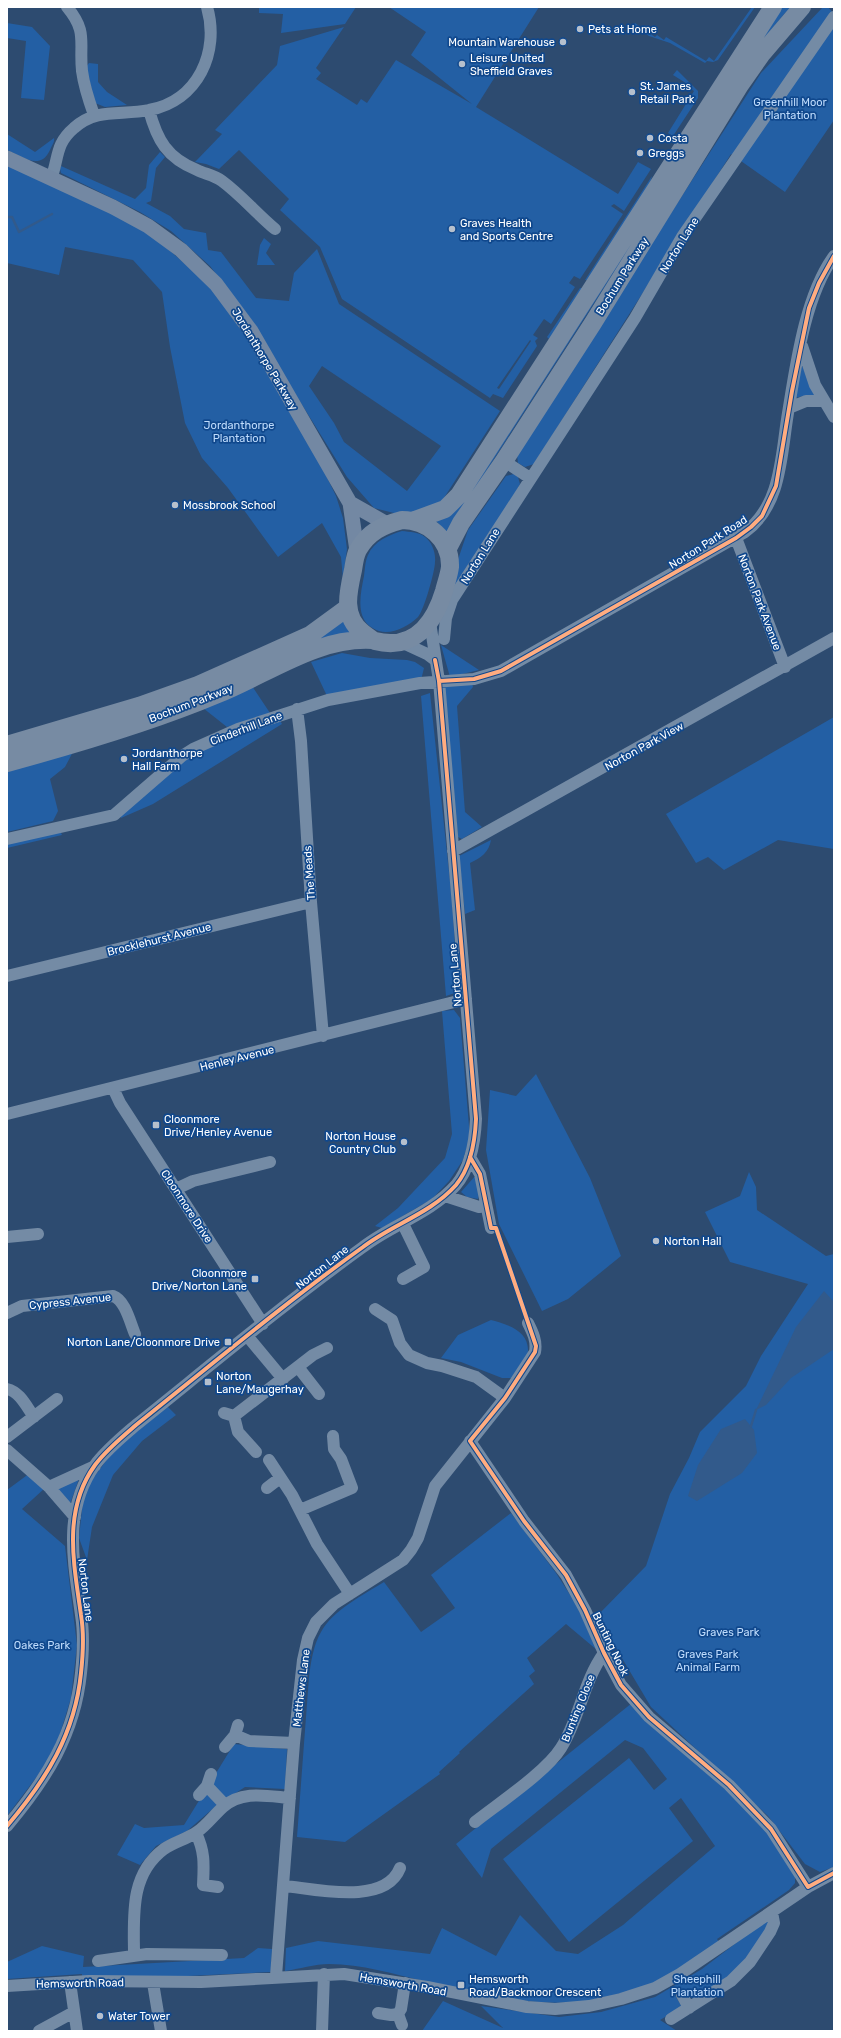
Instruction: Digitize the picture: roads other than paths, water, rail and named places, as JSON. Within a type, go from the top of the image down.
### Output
[{"type":"highway","name":"Bochum Parkway","points":[[415,520],[445,509],[464,489],[587,299],[662,177],[773,7]]},
{"type":"highway","name":"Bochum Parkway","points":[[447,550],[461,523],[504,461],[740,85],[761,55],[802,7]]},
{"type":"highway","points":[[402,520],[415,520],[431,528],[441,537],[447,550],[450,566],[441,601],[430,622],[412,638],[401,642],[386,644],[372,640],[356,627],[347,608],[348,594],[357,551],[372,533],[387,524],[402,520]]},
{"type":"highway","name":"Bochum Parkway","points":[[7,745],[139,706],[198,686],[310,635],[347,608]]},
{"type":"highway","name":"Bochum Parkway","points":[[7,762],[151,719],[218,694],[318,649],[353,639],[372,640]]},
{"type":"main road","name":"Jordanthorpe Parkway","points":[[7,158],[113,207],[148,226],[181,250],[216,284],[251,331],[350,504],[357,551]]},
{"type":"main road","points":[[350,504],[387,524]]},
{"type":"street","points":[[67,7],[78,22],[82,31],[82,72],[94,115]]},
{"type":"street","points":[[51,179],[56,165],[58,150],[65,137],[74,128],[94,115],[107,112],[149,110],[172,102],[184,95],[200,76],[210,50],[212,33],[207,7]]},
{"type":"street","name":"Norton Lane","points":[[444,639],[446,618],[452,600],[635,318],[682,237],[834,17]]},
{"type":"street","points":[[149,110],[156,134],[169,153],[184,164],[212,175],[222,181],[275,229]]},
{"type":"street","name":"Norton Park Road","points":[[439,681],[474,679],[501,671],[736,538],[757,522],[770,502],[776,486],[801,345],[813,297],[834,256]]},
{"type":"street","points":[[801,345],[814,380],[834,417]]},
{"type":"street","points":[[789,408],[806,401],[824,401]]},
{"type":"street","points":[[504,461],[530,478]]},
{"type":"street","name":"Norton Park Avenue","points":[[736,538],[785,667]]},
{"type":"street","name":"Norton Lane","points":[[7,1826],[25,1805],[48,1772],[62,1747],[77,1696],[81,1673],[82,1624],[74,1571],[73,1552],[75,1517],[79,1494],[95,1466],[110,1448],[136,1425],[364,1245],[403,1224],[445,1196],[464,1174],[470,1157],[476,1139],[476,1119],[439,681],[430,622]]},
{"type":"street","name":"Norton Park View","points":[[453,851],[785,667],[834,638]]},
{"type":"street","points":[[401,642],[422,651],[435,660]]},
{"type":"street","name":"Cinderhill Lane","points":[[7,839],[114,815],[182,756],[193,749],[238,728],[296,709],[334,699],[439,681]]},
{"type":"street","name":"The Meads","points":[[296,709],[301,741],[311,902],[323,1036]]},
{"type":"street","name":"Brocklehurst Avenue","points":[[7,976],[311,902]]},
{"type":"street","name":"Henley Avenue","points":[[7,1114],[466,999]]},
{"type":"street","name":"Cloonmore Drive","points":[[113,1088],[120,1103],[263,1324]]},
{"type":"street","points":[[470,1157],[480,1174],[491,1228]]},
{"type":"street","points":[[176,1189],[193,1181],[270,1162]]},
{"type":"street","points":[[445,1196],[479,1207],[486,1206]]},
{"type":"street","points":[[403,1224],[424,1267],[403,1279]]},
{"type":"street","points":[[7,1237],[38,1234]]},
{"type":"street","name":"Cypress Avenue","points":[[7,1313],[22,1306],[113,1296],[117,1297],[121,1302],[135,1334]]},
{"type":"street","points":[[375,1310],[392,1320],[403,1349],[409,1355],[427,1363],[442,1366],[476,1377],[505,1398]]},
{"type":"street","name":"Matthews Lane","points":[[276,1976],[285,1886],[294,1743],[303,1660],[308,1638],[316,1622],[334,1604],[403,1560],[411,1550],[418,1538],[435,1486],[505,1398],[535,1352],[536,1346],[534,1336],[528,1323]]},
{"type":"street","points":[[248,1337],[283,1379]]},
{"type":"street","points":[[256,1452],[238,1432],[229,1414],[283,1379],[313,1355],[327,1348]]},
{"type":"street","points":[[298,1367],[319,1394]]},
{"type":"street","points":[[7,1389],[18,1395],[34,1416]]},
{"type":"street","points":[[7,1437],[57,1399]]},
{"type":"street","points":[[300,1510],[352,1488],[340,1459],[334,1449],[333,1436]]},
{"type":"street","name":"Bunting Nook","points":[[470,1441],[524,1521],[566,1575],[585,1610],[604,1653],[622,1685],[649,1717],[729,1785],[771,1829],[808,1887]]},
{"type":"street","points":[[7,1450],[49,1487],[75,1517]]},
{"type":"street","points":[[269,1460],[300,1510],[314,1539],[350,1594]]},
{"type":"street","points":[[49,1487],[95,1466]]},
{"type":"street","points":[[267,1488],[280,1478]]},
{"type":"street","name":"Bunting Close","points":[[475,1822],[555,1756],[570,1730],[591,1674],[604,1653]]},
{"type":"street","points":[[225,1747],[236,1730],[249,1741],[294,1743]]},
{"type":"street","points":[[199,1795],[207,1786],[211,1774]]},
{"type":"street","points":[[207,1786],[225,1805]]},
{"type":"street","points":[[134,1956],[134,1902],[139,1881],[144,1870],[153,1858],[165,1848],[196,1833],[225,1805],[241,1796],[260,1795],[290,1798]]},
{"type":"street","points":[[196,1833],[202,1847],[204,1860],[202,1885],[218,1887]]},
{"type":"street","points":[[285,1886],[355,1893],[368,1892],[393,1879],[400,1868]]},
{"type":"street","name":"Hemsworth Road","points":[[7,1986],[70,1982],[153,1983],[276,1976],[344,1974],[405,1983],[527,2007],[555,2009],[589,2006],[621,1999],[655,1988],[680,1974],[808,1887],[834,1873]]},
{"type":"street","points":[[671,2019],[731,1981],[750,1962],[770,1932],[774,1923],[772,1912]]},
{"type":"street","points":[[98,1961],[123,1959],[134,1956],[222,1955]]},
{"type":"street","points":[[322,2031],[324,1974]]},
{"type":"street","points":[[70,1982],[77,2031]]},
{"type":"street","points":[[153,1983],[161,2031]]},
{"type":"street","points":[[378,2013],[400,2020],[405,1983]]},
{"type":"street","points":[[682,1995],[689,2008]]},
{"type":"street","points":[[39,2031],[74,2012]]},
{"type":"waterway","points":[[7,217],[12,217],[19,232],[52,214]]},
{"type":"waterway","points":[[751,1426],[756,1410]]},
{"type":"place","name":"Pets at Home","points":[[580,29]]},
{"type":"place","name":"Mountain Warehouse","points":[[563,42]]},
{"type":"place","name":"Leisure United Sheffield Graves","points":[[462,64]]},
{"type":"place","name":"St. James Retail Park","points":[[632,92]]},
{"type":"place","name":"Costa","points":[[650,138]]},
{"type":"place","name":"Greggs","points":[[640,153]]},
{"type":"place","name":"Graves Health and Sports Centre","points":[[452,229]]},
{"type":"place","name":"Mossbrook School","points":[[175,505]]},
{"type":"place","name":"Jordanthorpe Hall Farm","points":[[124,759]]},
{"type":"place","name":"Cloonmore Drive/Henley Avenue","points":[[156,1125]]},
{"type":"place","name":"Norton House Country Club","points":[[404,1142]]},
{"type":"place","name":"Norton Hall","points":[[656,1241]]},
{"type":"place","name":"Cloonmore Drive/Norton Lane","points":[[255,1279]]},
{"type":"place","name":"Norton Lane/Cloonmore Drive","points":[[228,1342]]},
{"type":"place","name":"Norton Lane/Maugerhay","points":[[208,1382]]},
{"type":"place","name":"Hemsworth Road/Backmoor Crescent","points":[[461,1985]]},
{"type":"place","name":"Water Tower","points":[[100,2016]]},
{"type":"park label","name":"Greenhill Moor Plantation","points":[[790,108]]},
{"type":"park label","name":"Jordanthorpe Plantation","points":[[239,431]]},
{"type":"park label","name":"Graves Park","points":[[729,1632]]},
{"type":"park label","name":"Oakes Park","points":[[42,1645]]},
{"type":"park label","name":"Graves Park Animal Farm","points":[[708,1660]]},
{"type":"park label","name":"Sheephill Plantation","points":[[697,1985]]}]
